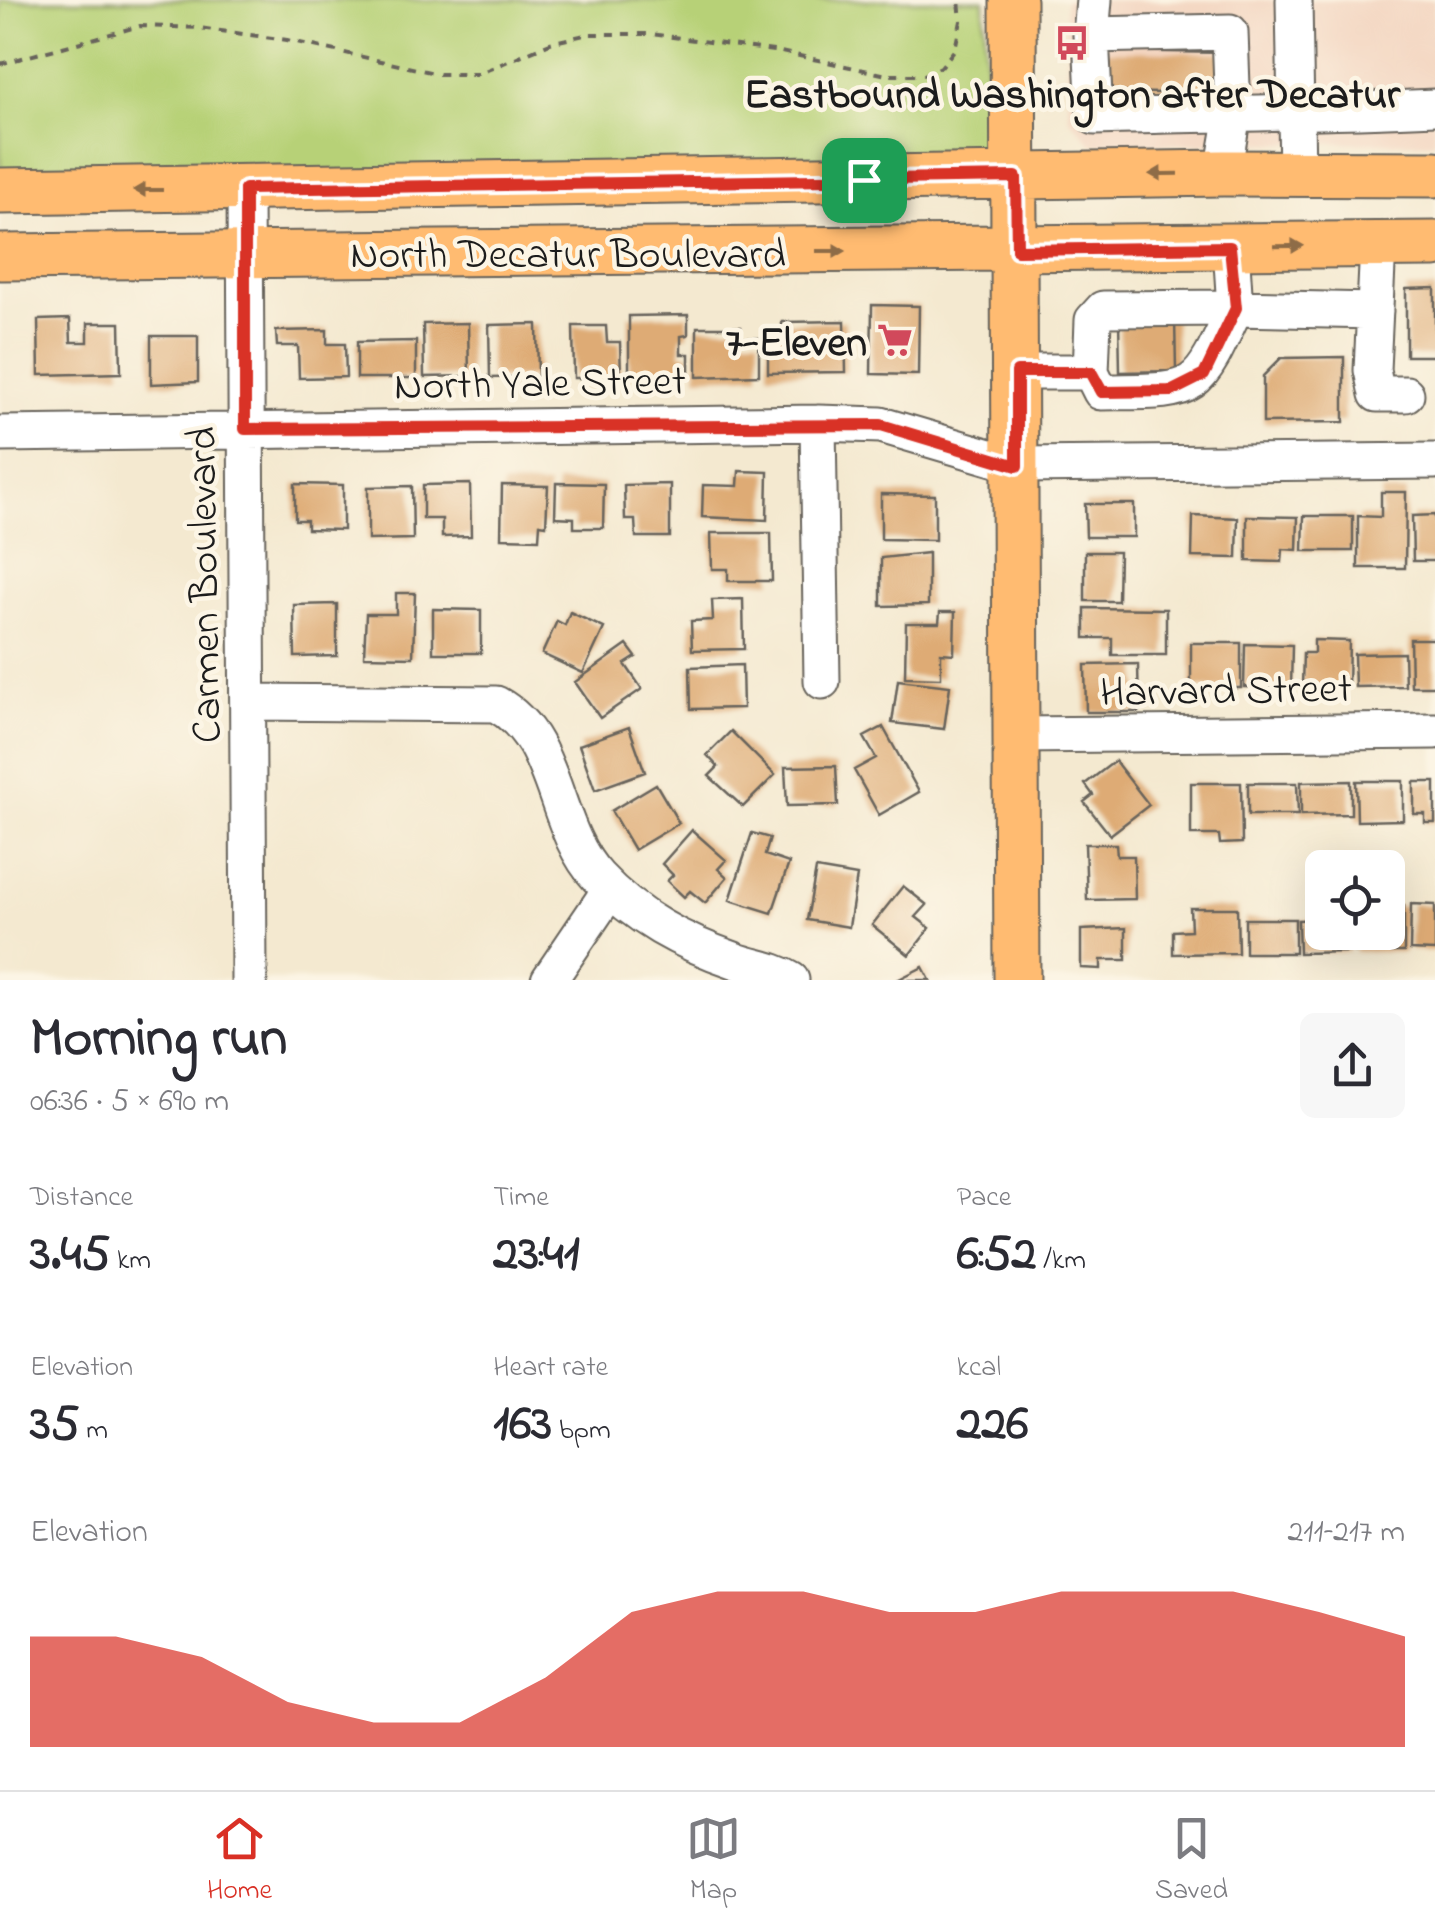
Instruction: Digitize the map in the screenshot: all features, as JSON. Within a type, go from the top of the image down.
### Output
[{"type":"main road","points":[[1013,0],[1018,980]]},
{"type":"main road","name":"North Decatur Boulevard","points":[[0,191],[1223,172],[1435,174]]},
{"type":"main road","name":"North Decatur Boulevard","points":[[0,257],[1435,244]]},
{"type":"street","points":[[1094,0],[1095,116],[1435,106]]},
{"type":"street","points":[[1294,0],[1297,175]]},
{"type":"street","points":[[1092,35],[1230,32],[1233,114],[1223,172]]},
{"type":"street","name":"Carmen Boulevard","points":[[245,189],[249,980]]},
{"type":"street","points":[[1378,245],[1372,370],[1377,394],[1406,394]]},
{"type":"street","points":[[1230,247],[1236,308],[1204,375],[1172,391],[1102,392],[1091,372],[1093,320],[1104,308],[1236,308],[1375,310]]},
{"type":"street","points":[[1017,372],[1091,372]]},
{"type":"street","points":[[818,423],[822,681]]},
{"type":"street","name":"North Yale Street","points":[[0,434],[818,423],[881,425],[1017,466],[1435,461]]},
{"type":"street","points":[[249,702],[496,704],[520,717],[536,742],[566,828],[595,874],[631,910],[689,944],[740,962],[768,966],[790,980]]},
{"type":"street","name":"Harvard Street","points":[[1017,735],[1435,731]]},
{"type":"street","points":[[550,980],[552,970],[610,890]]},
{"type":"path","points":[[0,64],[140,26],[199,28],[287,40],[439,74],[478,74],[550,42],[589,34],[651,34],[780,52],[887,75],[924,75],[942,67],[955,49],[961,21],[959,0]]},
{"type":"shaded area","points":[[1065,0],[1435,0],[1435,142],[1093,145],[1069,118]]},
{"type":"green space","points":[[0,0],[984,0],[989,187],[0,177]]},
{"type":"building","points":[[1103,51],[1230,53],[1229,94],[1103,92]]},
{"type":"building","points":[[1435,288],[1435,356],[1406,356],[1406,289]]},
{"type":"building","name":"7-Eleven","points":[[872,305],[919,306],[918,375],[871,374]]},
{"type":"building","points":[[688,315],[688,335],[681,336],[681,354],[689,354],[689,374],[629,375],[629,316]]},
{"type":"building","points":[[1175,318],[1176,371],[1120,372],[1119,319]]},
{"type":"building","points":[[70,319],[71,342],[88,342],[88,323],[120,323],[121,373],[39,375],[38,320]]},
{"type":"building","points":[[845,321],[846,372],[768,373],[768,334],[782,334],[782,322]]},
{"type":"building","points":[[468,323],[469,376],[424,377],[423,324]]},
{"type":"building","points":[[537,324],[538,377],[490,378],[489,325]]},
{"type":"building","points":[[573,326],[606,326],[607,342],[620,342],[621,378],[574,378]]},
{"type":"building","points":[[697,327],[741,327],[741,338],[759,338],[759,375],[697,377]]},
{"type":"building","points":[[327,330],[327,344],[345,344],[346,377],[299,378],[298,346],[277,346],[276,331]]},
{"type":"building","points":[[151,336],[198,336],[198,382],[151,384]]},
{"type":"building","points":[[416,341],[416,378],[357,378],[357,342]]},
{"type":"building","points":[[1344,357],[1344,422],[1263,423],[1263,376],[1281,358]]},
{"type":"building","points":[[739,471],[768,472],[767,520],[702,517],[703,485],[738,486]]},
{"type":"building","points":[[556,483],[604,484],[603,528],[574,528],[574,518],[555,517]]},
{"type":"building","points":[[295,484],[343,485],[343,530],[307,529],[307,520],[295,520]]},
{"type":"building","points":[[470,484],[471,536],[442,537],[442,519],[423,519],[423,485]]},
{"type":"building","points":[[670,484],[670,537],[636,537],[635,520],[625,520],[624,485]]},
{"type":"building","points":[[502,485],[548,486],[546,525],[540,524],[539,539],[501,538]]},
{"type":"building","points":[[412,486],[413,539],[368,540],[368,487]]},
{"type":"building","points":[[1381,492],[1406,492],[1405,568],[1358,568],[1358,516],[1381,517]]},
{"type":"building","points":[[881,494],[935,495],[935,540],[881,539]]},
{"type":"building","points":[[1085,504],[1134,504],[1134,537],[1086,537]]},
{"type":"building","points":[[1435,515],[1435,561],[1413,561],[1412,516]]},
{"type":"building","points":[[1193,516],[1238,518],[1237,558],[1192,557]]},
{"type":"building","points":[[1247,516],[1298,517],[1297,550],[1283,549],[1282,562],[1247,561]]},
{"type":"building","points":[[1304,516],[1353,516],[1353,551],[1303,551]]},
{"type":"building","points":[[711,533],[771,533],[772,581],[728,581],[728,569],[712,569]]},
{"type":"building","points":[[1085,552],[1119,552],[1118,601],[1085,601]]},
{"type":"building","points":[[928,553],[928,605],[881,606],[881,558]]},
{"type":"building","points":[[396,593],[415,593],[413,657],[364,656],[366,614],[396,614]]},
{"type":"building","points":[[743,599],[744,649],[692,650],[691,621],[713,620],[712,600]]},
{"type":"building","points":[[337,604],[337,656],[295,657],[294,605]]},
{"type":"building","points":[[1085,608],[1166,609],[1166,655],[1112,655],[1112,638],[1085,638]]},
{"type":"building","points":[[433,609],[481,610],[481,653],[433,653]]},
{"type":"building","points":[[570,612],[604,628],[583,673],[542,654],[557,621],[565,625]]},
{"type":"building","points":[[940,612],[955,612],[954,654],[941,653],[941,678],[905,677],[906,623],[939,623]]},
{"type":"building","points":[[1410,639],[1435,639],[1435,686],[1411,686]]},
{"type":"building","points":[[1314,640],[1349,641],[1348,688],[1302,686],[1303,653],[1314,653]]},
{"type":"building","points":[[1191,643],[1241,643],[1241,688],[1191,688]]},
{"type":"building","points":[[1245,644],[1292,645],[1291,688],[1244,687]]},
{"type":"building","points":[[627,645],[636,657],[625,664],[642,689],[600,718],[575,682]]},
{"type":"building","points":[[1404,653],[1405,686],[1355,687],[1354,654]]},
{"type":"building","points":[[1138,664],[1139,712],[1086,712],[1085,665]]},
{"type":"building","points":[[742,665],[743,708],[691,709],[690,667]]},
{"type":"building","points":[[898,680],[950,686],[944,729],[892,723]]},
{"type":"building","points":[[629,727],[645,772],[595,790],[579,745]]},
{"type":"building","points":[[883,727],[919,792],[879,815],[854,770],[876,758],[864,737]]},
{"type":"building","points":[[731,731],[775,775],[743,807],[709,776],[718,767],[707,755]]},
{"type":"building","points":[[1115,761],[1149,805],[1110,835],[1084,802],[1093,795],[1085,784]]},
{"type":"building","points":[[836,766],[838,805],[787,806],[785,767]]},
{"type":"building","points":[[1351,781],[1351,814],[1301,815],[1301,782]]},
{"type":"building","points":[[1356,781],[1403,781],[1403,820],[1357,821]]},
{"type":"building","points":[[1414,782],[1435,782],[1435,823],[1425,823],[1425,814],[1414,814]]},
{"type":"building","points":[[1191,783],[1241,783],[1242,843],[1220,844],[1219,835],[1191,835]]},
{"type":"building","points":[[1248,783],[1297,783],[1298,815],[1248,815]]},
{"type":"building","points":[[656,784],[679,823],[634,850],[611,811]]},
{"type":"building","points":[[692,830],[726,860],[718,869],[727,877],[705,903],[690,891],[684,897],[667,881],[673,875],[662,864]]},
{"type":"building","points":[[752,833],[770,838],[765,855],[789,863],[772,913],[730,900]]},
{"type":"building","points":[[1085,844],[1116,844],[1117,856],[1134,856],[1135,899],[1087,900]]},
{"type":"building","points":[[816,869],[857,876],[849,927],[807,920]]},
{"type":"building","points":[[903,886],[927,905],[916,917],[930,928],[909,955],[872,925]]},
{"type":"building","points":[[1411,904],[1435,905],[1435,951],[1410,950]]},
{"type":"building","points":[[1190,908],[1237,908],[1238,953],[1173,954],[1173,931],[1191,930]]},
{"type":"building","points":[[1245,919],[1295,919],[1295,953],[1245,953]]},
{"type":"building","points":[[1298,920],[1305,920],[1305,950],[1349,952],[1299,953]]},
{"type":"building","points":[[1126,928],[1126,960],[1101,960],[1101,969],[1081,968],[1081,930]]},
{"type":"building","points":[[1354,950],[1404,950],[1404,952]]},
{"type":"building","points":[[923,967],[930,980],[897,980]]},
{"type":"place","name":"Eastbound Washington after Decatur","points":[[1072,43]]},
{"type":"place","name":"7-Eleven","points":[[895,340]]},
{"type":"route","points":[[1016,177],[1017,250],[1230,247],[1236,308],[1204,375],[1172,391],[1102,392],[1091,372],[1017,372],[1017,466],[881,425],[245,429],[245,189],[864,180],[1016,177]]}]
